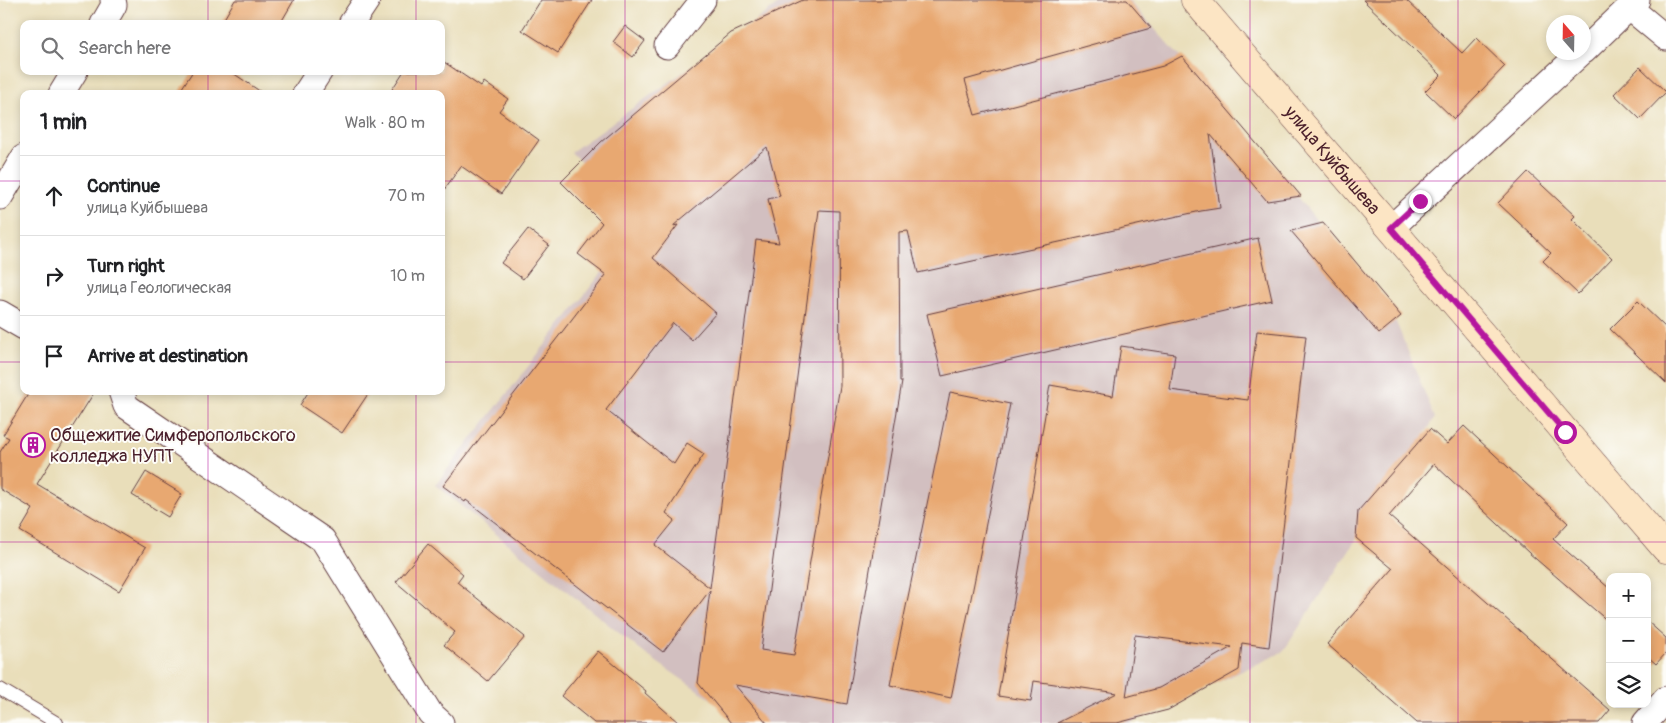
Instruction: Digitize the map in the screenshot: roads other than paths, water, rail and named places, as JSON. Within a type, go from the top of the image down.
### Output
[{"type":"main road","name":"улица Куйбышева","points":[[1203,3],[1391,228],[1666,549]]},
{"type":"street","points":[[105,20],[114,5],[113,0]]},
{"type":"street","points":[[354,20],[367,0]]},
{"type":"street","points":[[667,46],[703,0]]},
{"type":"street","points":[[1591,44],[1634,4],[1666,38]]},
{"type":"street","points":[[1391,228],[1574,60]]},
{"type":"street","points":[[64,90],[73,75]]},
{"type":"street","points":[[308,90],[317,75]]},
{"type":"street","points":[[0,197],[20,164]]},
{"type":"street","points":[[0,314],[20,325]]},
{"type":"street","points":[[122,395],[126,406],[323,540],[431,720]]},
{"type":"street","points":[[1645,723],[1666,699]]},
{"type":"lane","points":[[0,689],[57,723]]},
{"type":"place","name":"Общежитие Симферопольского колледжа НУПТ","points":[[33,445]]}]
